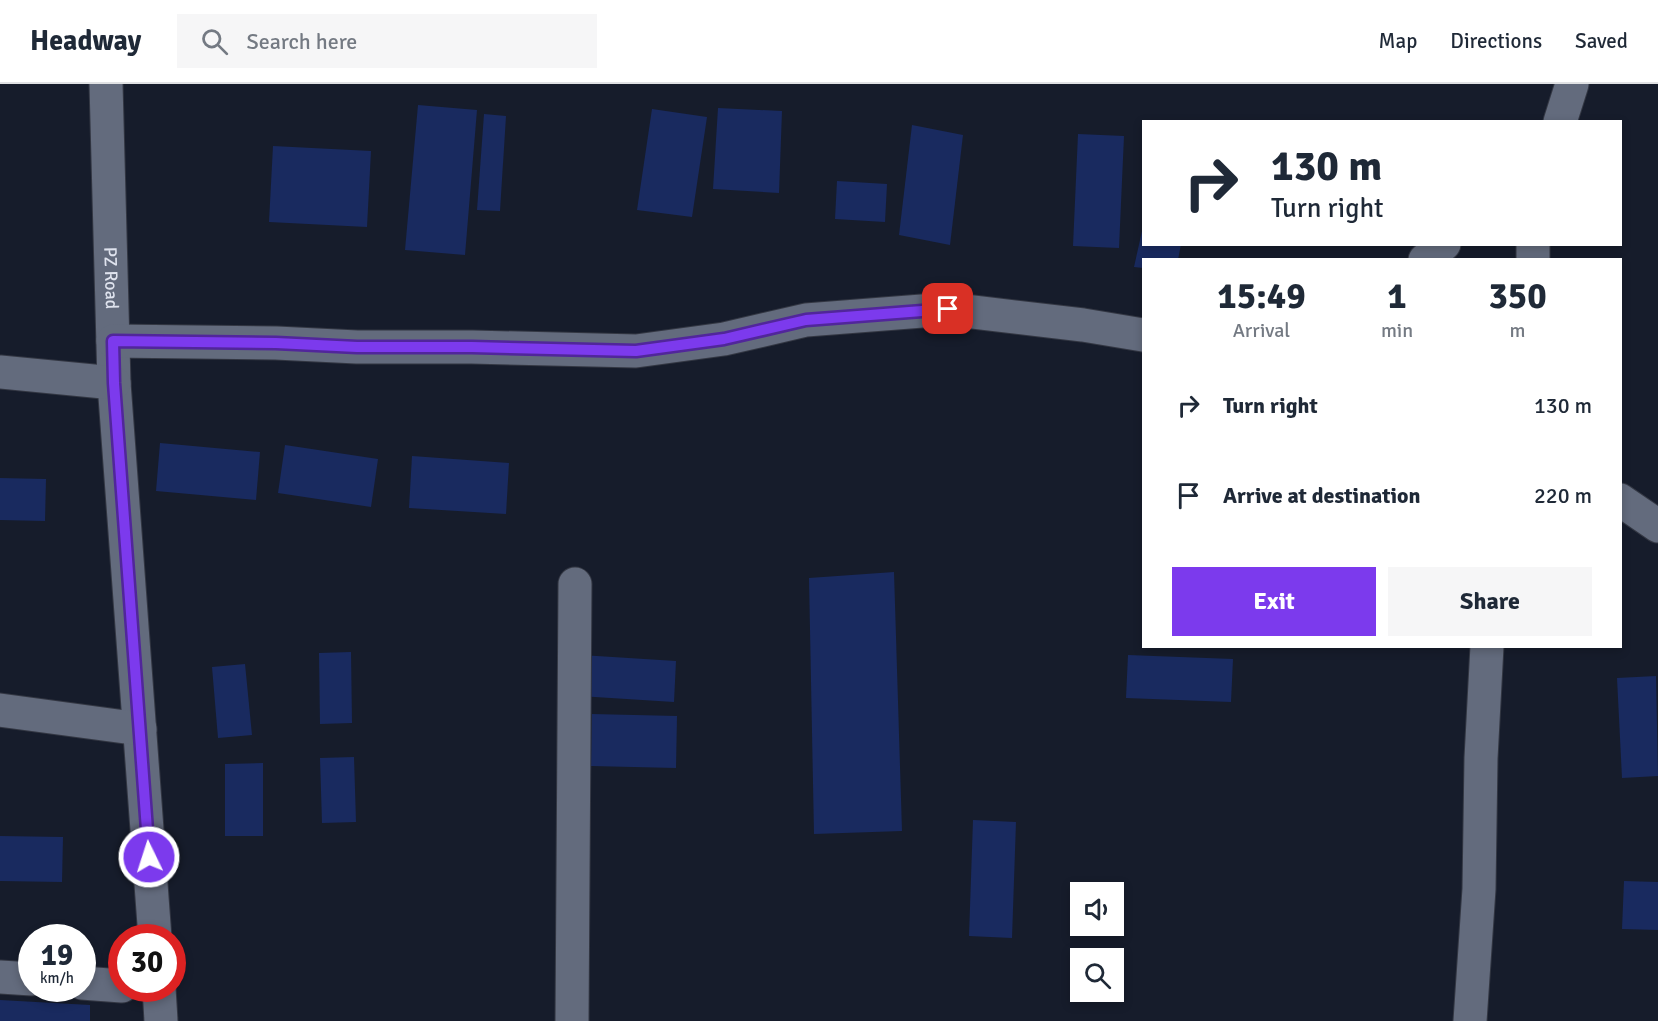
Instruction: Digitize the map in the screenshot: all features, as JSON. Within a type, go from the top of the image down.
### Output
[{"type":"street","name":"PZ Road","points":[[106,84],[114,383],[154,924]]},
{"type":"street","points":[[1561,120],[1572,84]]},
{"type":"street","points":[[1427,258],[1442,246]]},
{"type":"street","points":[[113,341],[636,351],[724,339],[806,320],[948,309],[1083,324],[1142,335]]},
{"type":"street","points":[[0,372],[114,383]]},
{"type":"street","points":[[1622,501],[1658,526]]},
{"type":"street","points":[[572,1021],[575,584]]},
{"type":"street","points":[[1470,1021],[1479,889],[1481,758],[1487,648]]},
{"type":"street","points":[[0,710],[140,729]]},
{"type":"street","points":[[0,977],[18,978]]},
{"type":"street","points":[[159,1002],[161,1021]]},
{"type":"building","points":[[418,105],[477,110],[465,255],[405,250]]},
{"type":"building","points":[[718,108],[782,111],[779,193],[713,189]]},
{"type":"building","points":[[652,109],[707,117],[692,217],[637,210]]},
{"type":"building","points":[[484,114],[506,116],[500,211],[477,210]]},
{"type":"building","points":[[912,125],[963,135],[950,245],[899,235]]},
{"type":"building","points":[[1078,134],[1124,136],[1119,248],[1073,246]]},
{"type":"building","points":[[273,146],[371,151],[367,227],[269,222]]},
{"type":"building","points":[[837,181],[887,184],[885,222],[835,219]]},
{"type":"building","points":[[1142,231],[1142,246],[1181,246],[1178,258],[1142,258],[1142,268],[1134,267]]},
{"type":"building","points":[[160,443],[260,452],[256,500],[156,491]]},
{"type":"building","points":[[285,445],[378,459],[371,507],[278,493]]},
{"type":"building","points":[[412,456],[509,463],[506,514],[409,508]]},
{"type":"building","points":[[0,478],[46,479],[45,521],[0,520]]},
{"type":"building","points":[[894,572],[902,831],[814,834],[809,578]]},
{"type":"building","points":[[351,652],[352,723],[320,724],[319,653]]},
{"type":"building","points":[[581,655],[676,661],[674,702],[579,696]]},
{"type":"building","points":[[1128,655],[1233,659],[1231,702],[1126,698]]},
{"type":"building","points":[[245,664],[252,735],[218,738],[212,667]]},
{"type":"building","points":[[1656,676],[1658,776],[1622,778],[1617,678]]},
{"type":"building","points":[[592,714],[677,716],[676,768],[591,766]]},
{"type":"building","points":[[354,757],[356,822],[322,823],[320,758]]},
{"type":"building","points":[[263,763],[263,836],[225,836],[225,764]]},
{"type":"building","points":[[973,820],[1016,822],[1012,938],[969,936]]},
{"type":"building","points":[[0,836],[63,837],[62,882],[0,881]]},
{"type":"building","points":[[1624,881],[1658,882],[1658,930],[1622,929]]},
{"type":"building","points":[[0,1000],[90,1005],[90,1021],[0,1021]]},
{"type":"route","points":[[149,857],[114,383],[113,341],[636,351],[724,339],[806,320],[948,309]]}]
